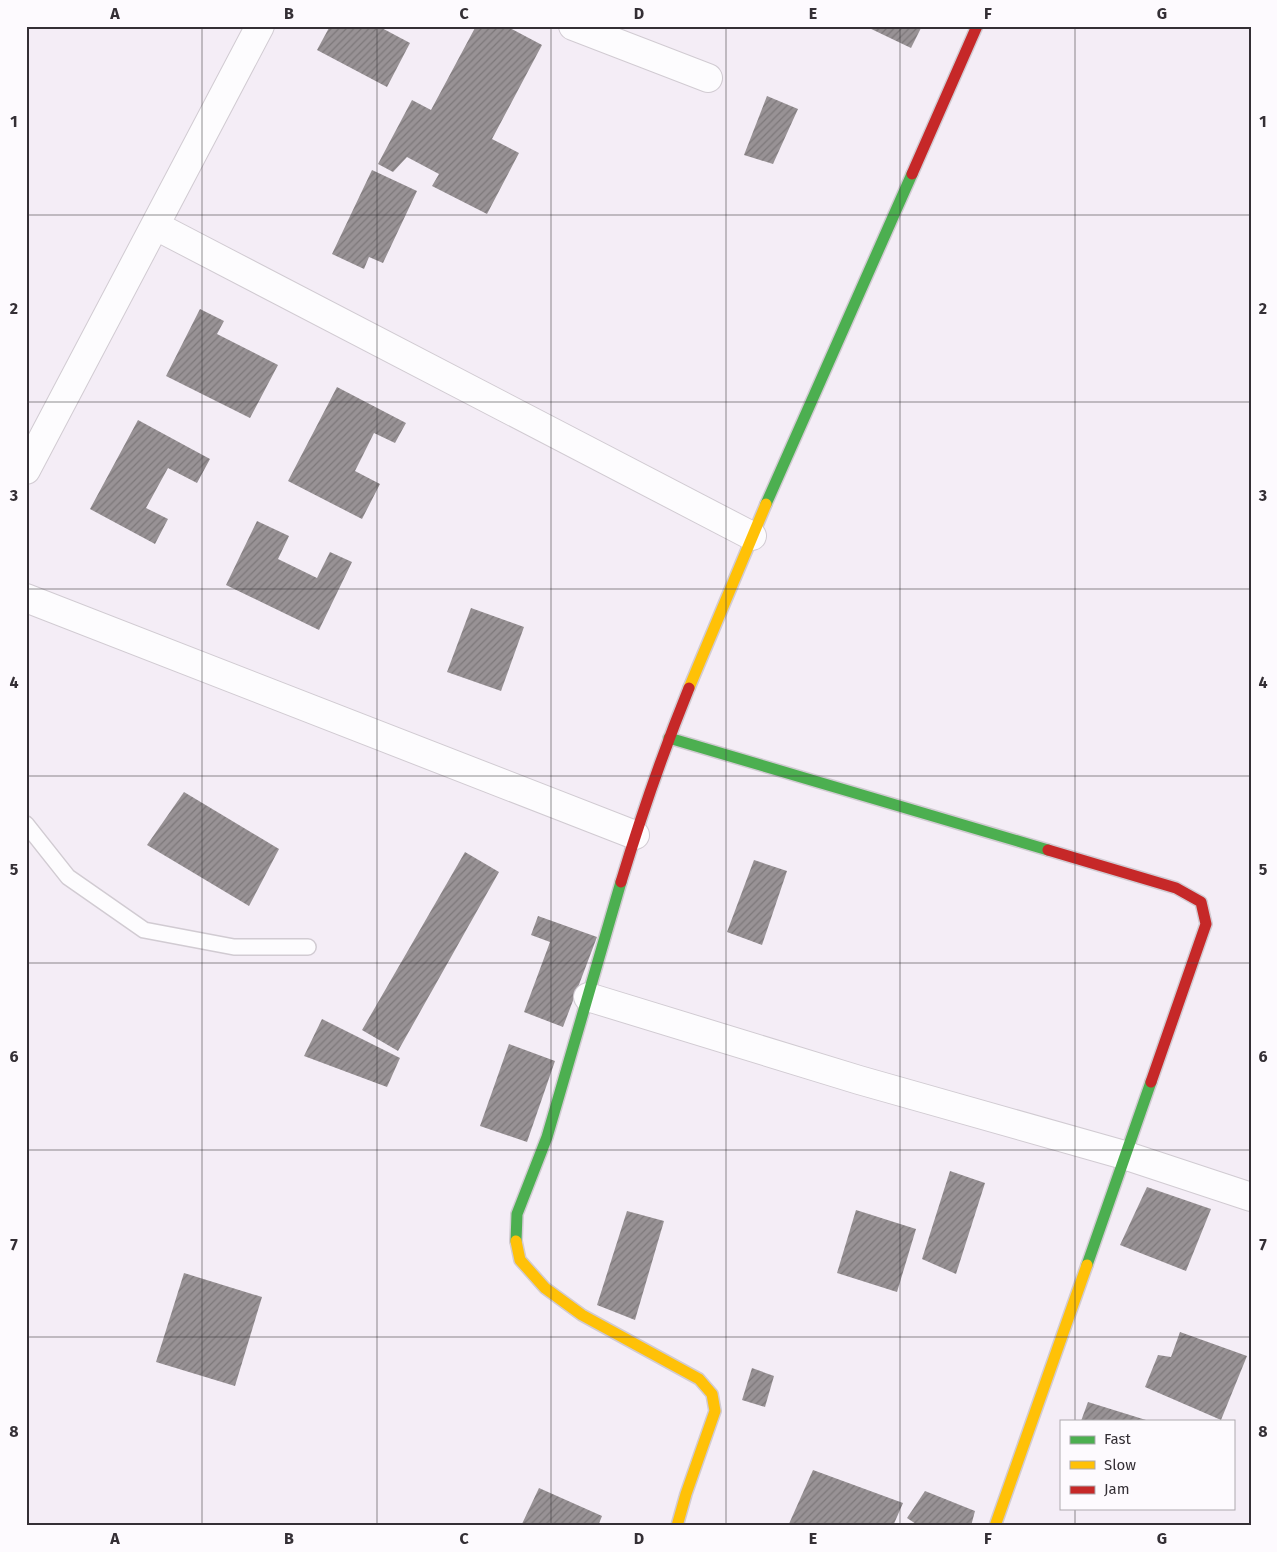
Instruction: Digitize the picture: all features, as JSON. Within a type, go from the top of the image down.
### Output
[{"type":"street","points":[[26,470],[260,26]]},
{"type":"street","points":[[573,26],[708,78]]},
{"type":"street","points":[[677,1526],[712,1420],[714,1411],[712,1394],[699,1379],[582,1315],[545,1288],[520,1260],[515,1238],[517,1214],[547,1137],[635,835],[669,738],[752,536],[977,26]]},
{"type":"street","points":[[156,226],[752,536]]},
{"type":"street","points":[[26,598],[635,835]]},
{"type":"street","points":[[669,738],[1176,888],[1201,902],[1206,924],[995,1526]]},
{"type":"street","points":[[588,996],[859,1080],[1124,1155],[1251,1197]]},
{"type":"lane","points":[[26,824],[68,877],[144,930],[234,948],[308,948]]},
{"type":"building","points":[[330,26],[378,26],[410,43],[387,87],[317,50]]},
{"type":"building","points":[[476,26],[506,26],[542,45],[492,139],[519,153],[487,214],[432,186],[439,174],[407,157],[393,172],[378,164],[412,100],[431,110]]},
{"type":"building","points":[[865,26],[922,26],[911,48]]},
{"type":"building","points":[[767,96],[798,109],[773,164],[744,155]]},
{"type":"building","points":[[372,170],[417,191],[383,263],[369,257],[364,269],[332,254]]},
{"type":"building","points":[[200,309],[224,321],[217,334],[278,365],[250,418],[166,376]]},
{"type":"building","points":[[337,387],[406,423],[395,443],[374,433],[355,471],[380,484],[362,519],[288,481]]},
{"type":"building","points":[[138,420],[210,459],[197,483],[168,468],[146,508],[168,519],[155,544],[90,509]]},
{"type":"building","points":[[257,521],[289,536],[278,559],[317,578],[330,552],[352,562],[319,630],[226,585]]},
{"type":"building","points":[[471,608],[524,627],[501,691],[447,672]]},
{"type":"building","points":[[184,792],[279,849],[249,906],[147,845]]},
{"type":"building","points":[[465,852],[499,872],[398,1051],[362,1030]]},
{"type":"building","points":[[754,860],[787,871],[762,945],[727,932]]},
{"type":"building","points":[[538,916],[597,937],[563,1027],[524,1012],[550,942],[531,935]]},
{"type":"building","points":[[322,1019],[400,1058],[387,1087],[304,1056]]},
{"type":"building","points":[[509,1044],[555,1061],[527,1142],[480,1126]]},
{"type":"building","points":[[950,1171],[985,1183],[956,1274],[922,1259]]},
{"type":"building","points":[[1147,1187],[1211,1209],[1186,1271],[1120,1245]]},
{"type":"building","points":[[856,1210],[916,1229],[897,1292],[837,1273]]},
{"type":"building","points":[[627,1211],[664,1221],[635,1320],[597,1305]]},
{"type":"building","points":[[184,1273],[262,1297],[235,1386],[156,1362]]},
{"type":"building","points":[[1180,1332],[1247,1356],[1221,1420],[1145,1387],[1158,1355],[1171,1357]]},
{"type":"building","points":[[752,1368],[774,1376],[765,1407],[742,1400]]},
{"type":"building","points":[[1088,1402],[1146,1420],[1081,1420]]},
{"type":"building","points":[[813,1470],[903,1503],[893,1526],[788,1526]]},
{"type":"building","points":[[539,1488],[602,1516],[598,1526],[521,1526]]},
{"type":"building","points":[[925,1491],[975,1511],[971,1526],[919,1526],[907,1518]]},
{"type":"traffic: fast","points":[[766,504],[912,174]]},
{"type":"traffic: fast","points":[[669,738],[1048,850]]},
{"type":"traffic: fast","points":[[516,1241],[517,1214],[547,1137],[621,882]]},
{"type":"traffic: fast","points":[[1087,1265],[1151,1082]]},
{"type":"traffic: slow","points":[[689,688],[766,504]]},
{"type":"traffic: slow","points":[[516,1241],[520,1260],[545,1288],[582,1315],[699,1379],[712,1394],[715,1411],[677,1526]]},
{"type":"traffic: slow","points":[[995,1526],[1087,1265]]},
{"type":"traffic: jam","points":[[912,174],[977,26]]},
{"type":"traffic: jam","points":[[621,882],[653,784],[689,688]]},
{"type":"traffic: jam","points":[[1048,850],[1176,888],[1201,902],[1206,924],[1151,1082]]}]
